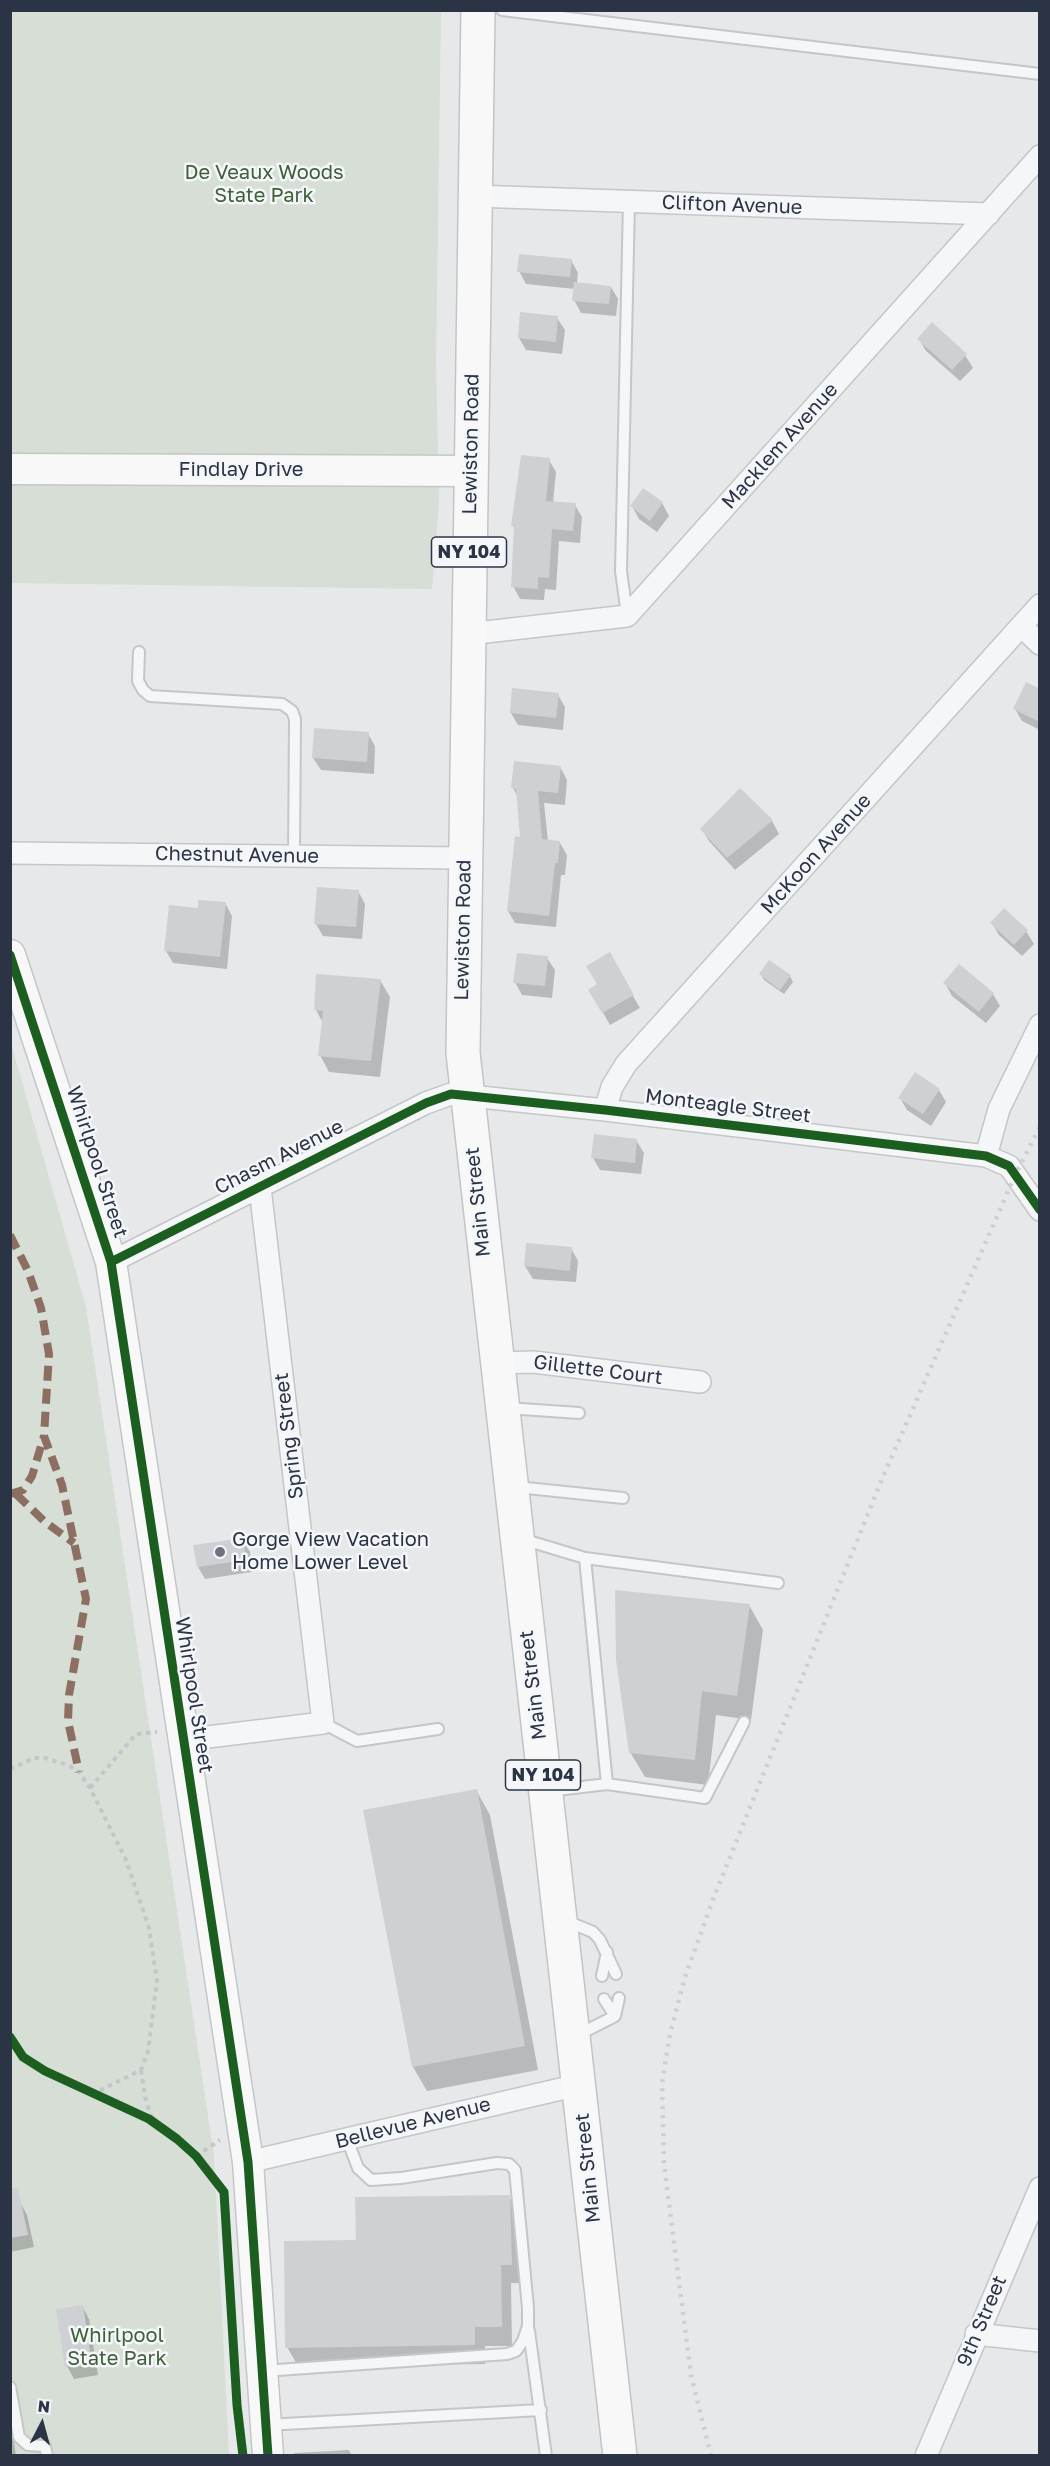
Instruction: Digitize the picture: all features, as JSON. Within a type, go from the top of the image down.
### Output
[{"type":"main road","name":"Lewiston Road","points":[[466,1094],[462,1004],[478,10]]},
{"type":"main road","name":"Main Street","points":[[466,1094],[620,2456]]},
{"type":"street","name":"Macklem Avenue","points":[[627,616],[1040,156]]},
{"type":"street","name":"Clifton Avenue","points":[[475,196],[989,214]]},
{"type":"street","name":"Findlay Drive","points":[[10,469],[471,471]]},
{"type":"street","name":"McKoon Avenue","points":[[605,1110],[612,1087],[626,1064],[1040,605]]},
{"type":"street","points":[[468,634],[627,616]]},
{"type":"street","points":[[1021,626],[1040,644]]},
{"type":"street","name":"Chestnut Avenue","points":[[10,853],[464,858]]},
{"type":"street","name":"Whirlpool Street","points":[[10,955],[111,1262],[248,2162],[268,2456]]},
{"type":"street","points":[[986,1156],[999,1109],[1040,1025]]},
{"type":"street","name":"Monteagle Street","points":[[466,1094],[986,1156],[1010,1166],[1040,1210]]},
{"type":"street","name":"Chasm Avenue","points":[[111,1262],[439,1097],[466,1094]]},
{"type":"street","name":"Spring Street","points":[[260,1188],[323,1723]]},
{"type":"street","name":"Gillette Court","points":[[496,1363],[533,1362],[700,1382]]},
{"type":"street","points":[[182,1735],[323,1723]]},
{"type":"street","name":"Bellevue Avenue","points":[[248,2162],[550,2089],[578,2085]]},
{"type":"street","name":"9th Street","points":[[926,2456],[1040,2188]]},
{"type":"street","points":[[976,2334],[1040,2341]]},
{"type":"lane","points":[[502,10],[1040,74]]},
{"type":"lane","points":[[627,616],[621,571],[630,201]]},
{"type":"lane","points":[[139,652],[138,681],[150,696],[282,704],[292,711],[296,719],[294,856]]},
{"type":"lane","points":[[501,1407],[579,1413]]},
{"type":"lane","points":[[510,1486],[623,1498]]},
{"type":"lane","points":[[516,1538],[585,1558],[778,1583]]},
{"type":"lane","points":[[585,1558],[607,1784]]},
{"type":"lane","points":[[545,1791],[607,1784],[705,1798],[744,1722]]},
{"type":"lane","points":[[323,1723],[357,1741],[438,1729]]},
{"type":"lane","points":[[560,1920],[593,1932],[607,1952],[616,1974]]},
{"type":"lane","points":[[602,1976],[607,1952]]},
{"type":"lane","points":[[615,2016],[619,1998]]},
{"type":"lane","points":[[604,1999],[615,2016]]},
{"type":"lane","points":[[573,2037],[615,2016]]},
{"type":"lane","points":[[347,2139],[358,2168],[371,2180],[400,2178],[497,2163],[509,2164],[515,2170],[525,2258],[528,2326],[546,2456]]},
{"type":"lane","points":[[262,2371],[507,2354],[516,2351],[528,2326]]},
{"type":"lane","points":[[10,2387],[19,2437],[28,2445],[46,2451]]},
{"type":"lane","points":[[266,2425],[541,2410]]},
{"type":"path","points":[[90,1788],[136,1734],[182,1735]]},
{"type":"path","points":[[10,1769],[18,1763],[34,1758],[55,1760],[79,1772],[90,1788],[126,1860],[149,1928],[157,1981],[148,2051],[141,2070],[157,2125]]},
{"type":"path","points":[[85,2088],[99,2095],[141,2070]]},
{"type":"path","points":[[140,2115],[157,2125]]},
{"type":"path","points":[[190,2151],[203,2164]]},
{"type":"green space","name":"De Veaux Woods State Park","points":[[11,11],[441,11],[436,361],[439,503],[432,589],[11,583]]},
{"type":"green space","name":"Whirlpool State Park","points":[[10,1040],[86,1307],[214,2156],[229,2455],[11,2455]]},
{"type":"building","points":[[519,254],[572,259],[570,277],[517,272]]},
{"type":"building","points":[[574,282],[611,286],[609,304],[572,301]]},
{"type":"building","points":[[520,312],[558,316],[556,342],[518,338]]},
{"type":"building","points":[[932,322],[967,354],[952,370],[917,339]]},
{"type":"building","points":[[521,455],[550,458],[546,501],[576,503],[573,531],[552,529],[549,578],[538,577],[538,589],[511,587],[514,526],[511,526]]},
{"type":"building","points":[[643,488],[663,502],[650,521],[630,506]]},
{"type":"building","points":[[1026,682],[1040,689],[1040,722],[1013,709]]},
{"type":"building","points":[[512,688],[559,693],[556,718],[510,713]]},
{"type":"building","points":[[314,728],[369,732],[367,762],[312,758]]},
{"type":"building","points":[[514,761],[561,766],[558,793],[538,791],[542,839],[560,841],[549,916],[507,911],[515,836],[520,837],[516,789],[511,788]]},
{"type":"building","points":[[740,788],[773,820],[727,858],[700,829]]},
{"type":"building","points":[[317,887],[359,890],[356,927],[314,924]]},
{"type":"building","points":[[198,900],[226,902],[220,957],[164,951],[169,905],[198,908]]},
{"type":"building","points":[[1004,908],[1028,930],[1014,945],[990,923]]},
{"type":"building","points":[[610,952],[634,995],[602,1013],[588,990],[597,984],[586,966]]},
{"type":"building","points":[[517,953],[548,956],[545,986],[513,983]]},
{"type":"building","points":[[769,960],[791,975],[780,990],[759,974]]},
{"type":"building","points":[[959,964],[994,993],[979,1012],[943,983]]},
{"type":"building","points":[[316,974],[381,979],[371,1061],[318,1056],[323,1011],[314,1010]]},
{"type":"building","points":[[915,1072],[940,1089],[923,1114],[898,1098]]},
{"type":"building","points":[[594,1134],[637,1139],[635,1163],[591,1158]]},
{"type":"building","points":[[526,1243],[572,1247],[570,1271],[524,1266]]},
{"type":"building","name":"Gorge View Vacation Home Lower Level","points":[[243,1538],[246,1560],[197,1567],[193,1545]]},
{"type":"building","points":[[615,1590],[750,1604],[737,1696],[702,1691],[695,1760],[629,1753],[616,1660]]},
{"type":"building","points":[[477,1789],[525,2046],[412,2067],[363,1810]]},
{"type":"building","points":[[18,2188],[28,2235],[10,2238],[10,2189]]},
{"type":"building","points":[[510,2195],[512,2265],[501,2265],[502,2327],[475,2327],[475,2345],[285,2348],[284,2241],[356,2240],[355,2197]]},
{"type":"building","points":[[83,2305],[92,2363],[65,2367],[56,2309]]},
{"type":"railway","points":[[711,2456],[691,2375],[664,2164],[662,2083],[670,2034],[685,1977],[714,1897],[882,1479],[1016,1173],[1040,1127]]},
{"type":"marked path","points":[[10,1235],[28,1271],[41,1308],[49,1354],[44,1436],[62,1485],[86,1599],[69,1695],[68,1721],[79,1772]]},
{"type":"marked path","points":[[10,1494],[23,1490],[32,1476],[44,1436]]},
{"type":"marked path","points":[[16,1494],[45,1522],[74,1543]]},
{"type":"cycle path","points":[[10,955],[111,1262],[248,2162],[268,2456]]},
{"type":"cycle path","points":[[111,1262],[426,1103],[451,1094],[605,1110],[986,1156],[1009,1166],[1040,1210]]},
{"type":"cycle path","points":[[10,2037],[23,2057],[45,2071],[149,2119],[177,2139],[196,2156],[224,2192],[237,2405],[243,2456]]},
{"type":"place","name":"Gorge View Vacation Home Lower Level","points":[[220,1552]]}]
